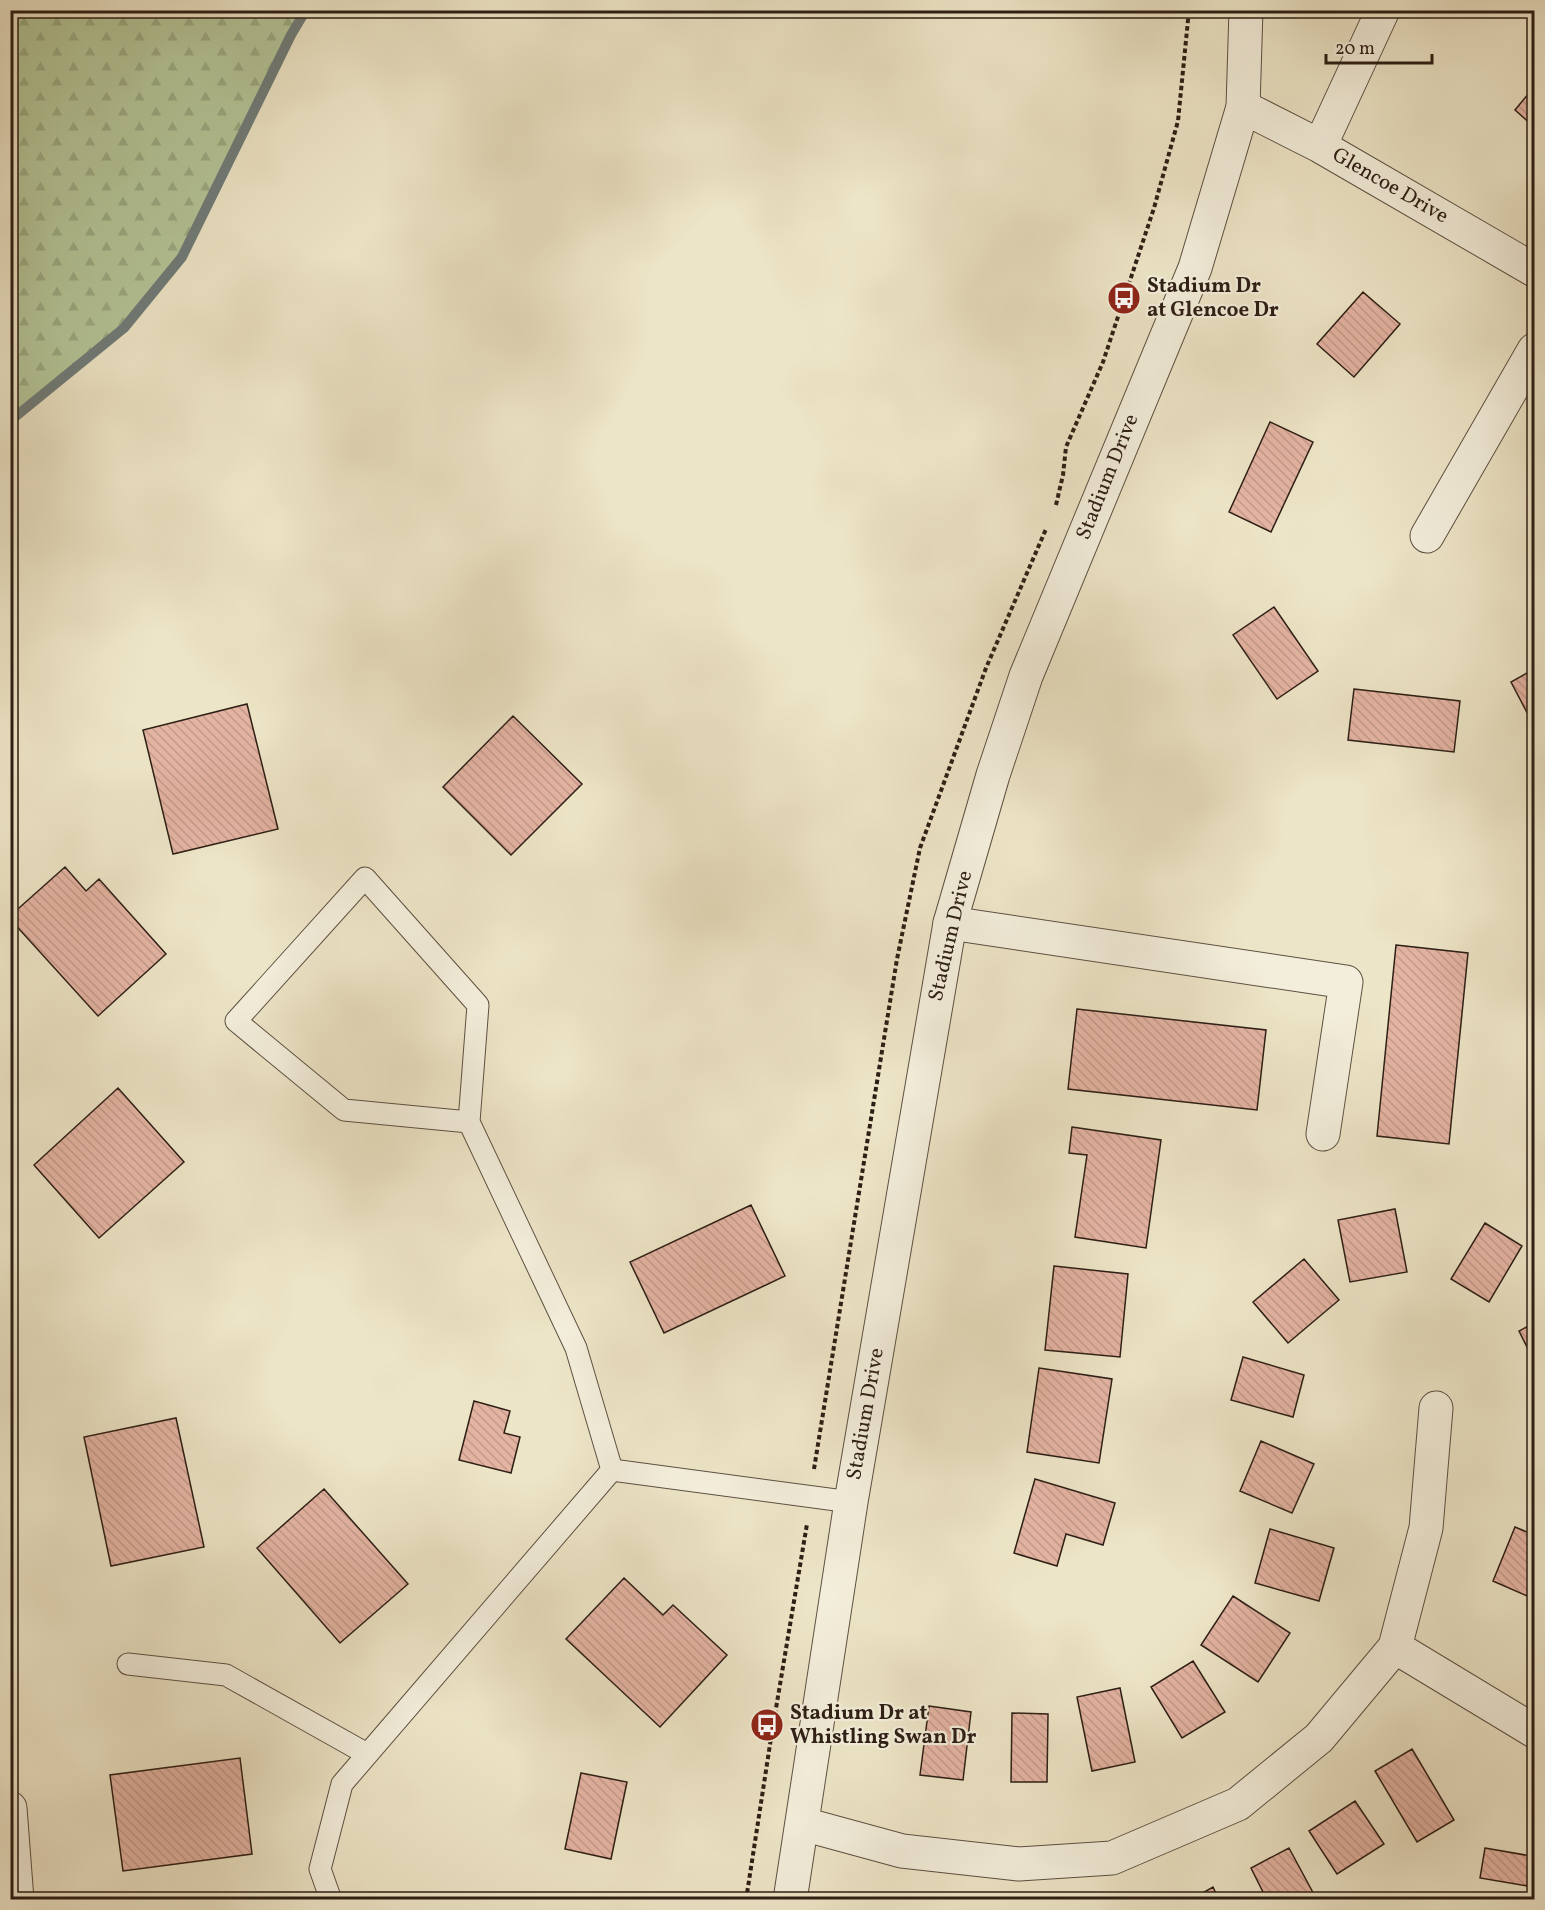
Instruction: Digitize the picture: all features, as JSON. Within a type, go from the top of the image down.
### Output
[{"type":"street","name":"Stadium Drive","points":[[790,1899],[851,1502],[950,923],[993,775],[1026,676],[1195,268],[1243,107],[1246,10]]},
{"type":"street","points":[[1320,146],[1383,10]]},
{"type":"street","name":"Glencoe Drive","points":[[1243,107],[1320,146],[1534,270]]},
{"type":"street","points":[[1427,536],[1534,350]]},
{"type":"street","points":[[950,923],[1346,982],[1323,1134]]},
{"type":"street","points":[[802,1824],[902,1851],[1019,1864],[1112,1858],[1238,1804],[1319,1738],[1395,1647],[1426,1528],[1436,1408]]},
{"type":"street","points":[[1395,1647],[1534,1731]]},
{"type":"street","points":[[10,1808],[17,1899]]},
{"type":"lane","points":[[469,1122],[344,1110],[236,1021],[365,878],[478,1005],[469,1122],[576,1348],[612,1470]]},
{"type":"lane","points":[[612,1470],[851,1502]]},
{"type":"lane","points":[[331,1899],[320,1869],[342,1784],[612,1470]]},
{"type":"lane","points":[[128,1664],[226,1675],[367,1754]]},
{"type":"path","points":[[746,1899],[771,1738],[804,1551]]},
{"type":"green space","points":[[11,10],[306,11],[291,35],[182,257],[124,328],[11,421]]},
{"type":"building","points":[[1534,87],[1534,127],[1515,110]]},
{"type":"building","points":[[1363,292],[1400,324],[1354,377],[1317,344]]},
{"type":"building","points":[[1270,422],[1313,442],[1271,532],[1229,512]]},
{"type":"building","points":[[1274,607],[1318,671],[1277,699],[1233,635]]},
{"type":"building","points":[[1534,669],[1534,726],[1511,682]]},
{"type":"building","points":[[1354,689],[1460,701],[1454,752],[1348,740]]},
{"type":"building","points":[[247,704],[278,829],[173,854],[143,730]]},
{"type":"building","points":[[513,716],[582,784],[511,855],[443,787]]},
{"type":"building","points":[[65,867],[86,891],[99,879],[166,954],[98,1016],[10,919],[10,916]]},
{"type":"building","points":[[1396,945],[1468,953],[1449,1144],[1377,1136]]},
{"type":"building","points":[[1077,1009],[1266,1030],[1257,1110],[1068,1089]]},
{"type":"building","points":[[118,1088],[184,1162],[99,1238],[34,1165]]},
{"type":"building","points":[[1072,1127],[1161,1140],[1146,1248],[1075,1237],[1087,1155],[1069,1153]]},
{"type":"building","points":[[751,1205],[785,1276],[664,1333],[630,1262]]},
{"type":"building","points":[[1395,1209],[1407,1272],[1350,1282],[1338,1220]]},
{"type":"building","points":[[1485,1223],[1522,1246],[1489,1302],[1451,1279]]},
{"type":"building","points":[[1304,1259],[1339,1300],[1288,1343],[1253,1302]]},
{"type":"building","points":[[1054,1266],[1128,1274],[1120,1357],[1045,1350]]},
{"type":"building","points":[[1534,1323],[1534,1361],[1519,1331]]},
{"type":"building","points":[[1243,1357],[1304,1375],[1293,1417],[1231,1400]]},
{"type":"building","points":[[1039,1368],[1112,1379],[1099,1463],[1027,1452]]},
{"type":"building","points":[[474,1401],[510,1411],[504,1433],[520,1437],[511,1473],[459,1460]]},
{"type":"building","points":[[176,1418],[204,1547],[111,1566],[84,1437]]},
{"type":"building","points":[[1261,1441],[1314,1464],[1292,1513],[1240,1491]]},
{"type":"building","points":[[1035,1479],[1115,1503],[1103,1545],[1066,1534],[1057,1566],[1014,1553]]},
{"type":"building","points":[[324,1489],[408,1584],[340,1643],[257,1548]]},
{"type":"building","points":[[1515,1527],[1534,1535],[1534,1599],[1493,1581]]},
{"type":"building","points":[[1270,1529],[1334,1548],[1319,1601],[1255,1583]]},
{"type":"building","points":[[624,1578],[663,1615],[673,1605],[727,1655],[660,1727],[566,1639]]},
{"type":"building","points":[[1233,1596],[1290,1633],[1258,1682],[1201,1645]]},
{"type":"building","points":[[1193,1661],[1225,1712],[1182,1738],[1151,1687]]},
{"type":"building","points":[[1120,1688],[1135,1762],[1092,1771],[1077,1697]]},
{"type":"building","points":[[929,1706],[971,1712],[963,1780],[920,1775]]},
{"type":"building","points":[[1012,1713],[1048,1714],[1047,1782],[1011,1782]]},
{"type":"building","points":[[1412,1749],[1454,1820],[1417,1842],[1375,1771]]},
{"type":"building","points":[[240,1758],[252,1854],[123,1871],[110,1775]]},
{"type":"building","points":[[581,1773],[627,1782],[611,1859],[565,1849]]},
{"type":"building","points":[[1355,1801],[1384,1844],[1337,1874],[1309,1831]]},
{"type":"building","points":[[1289,1848],[1317,1900],[1267,1900],[1251,1868]]},
{"type":"building","points":[[1485,1848],[1531,1856],[1527,1886],[1480,1878]]},
{"type":"building","points":[[1213,1887],[1219,1900],[1190,1900]]},
{"type":"waterway","points":[[10,421],[124,328],[182,257],[291,35],[306,10]]},
{"type":"place","name":"Stadium Dr at Glencoe Dr","points":[[1124,298]]},
{"type":"place","name":"Stadium Dr at Whistling Swan Dr","points":[[767,1725]]}]
